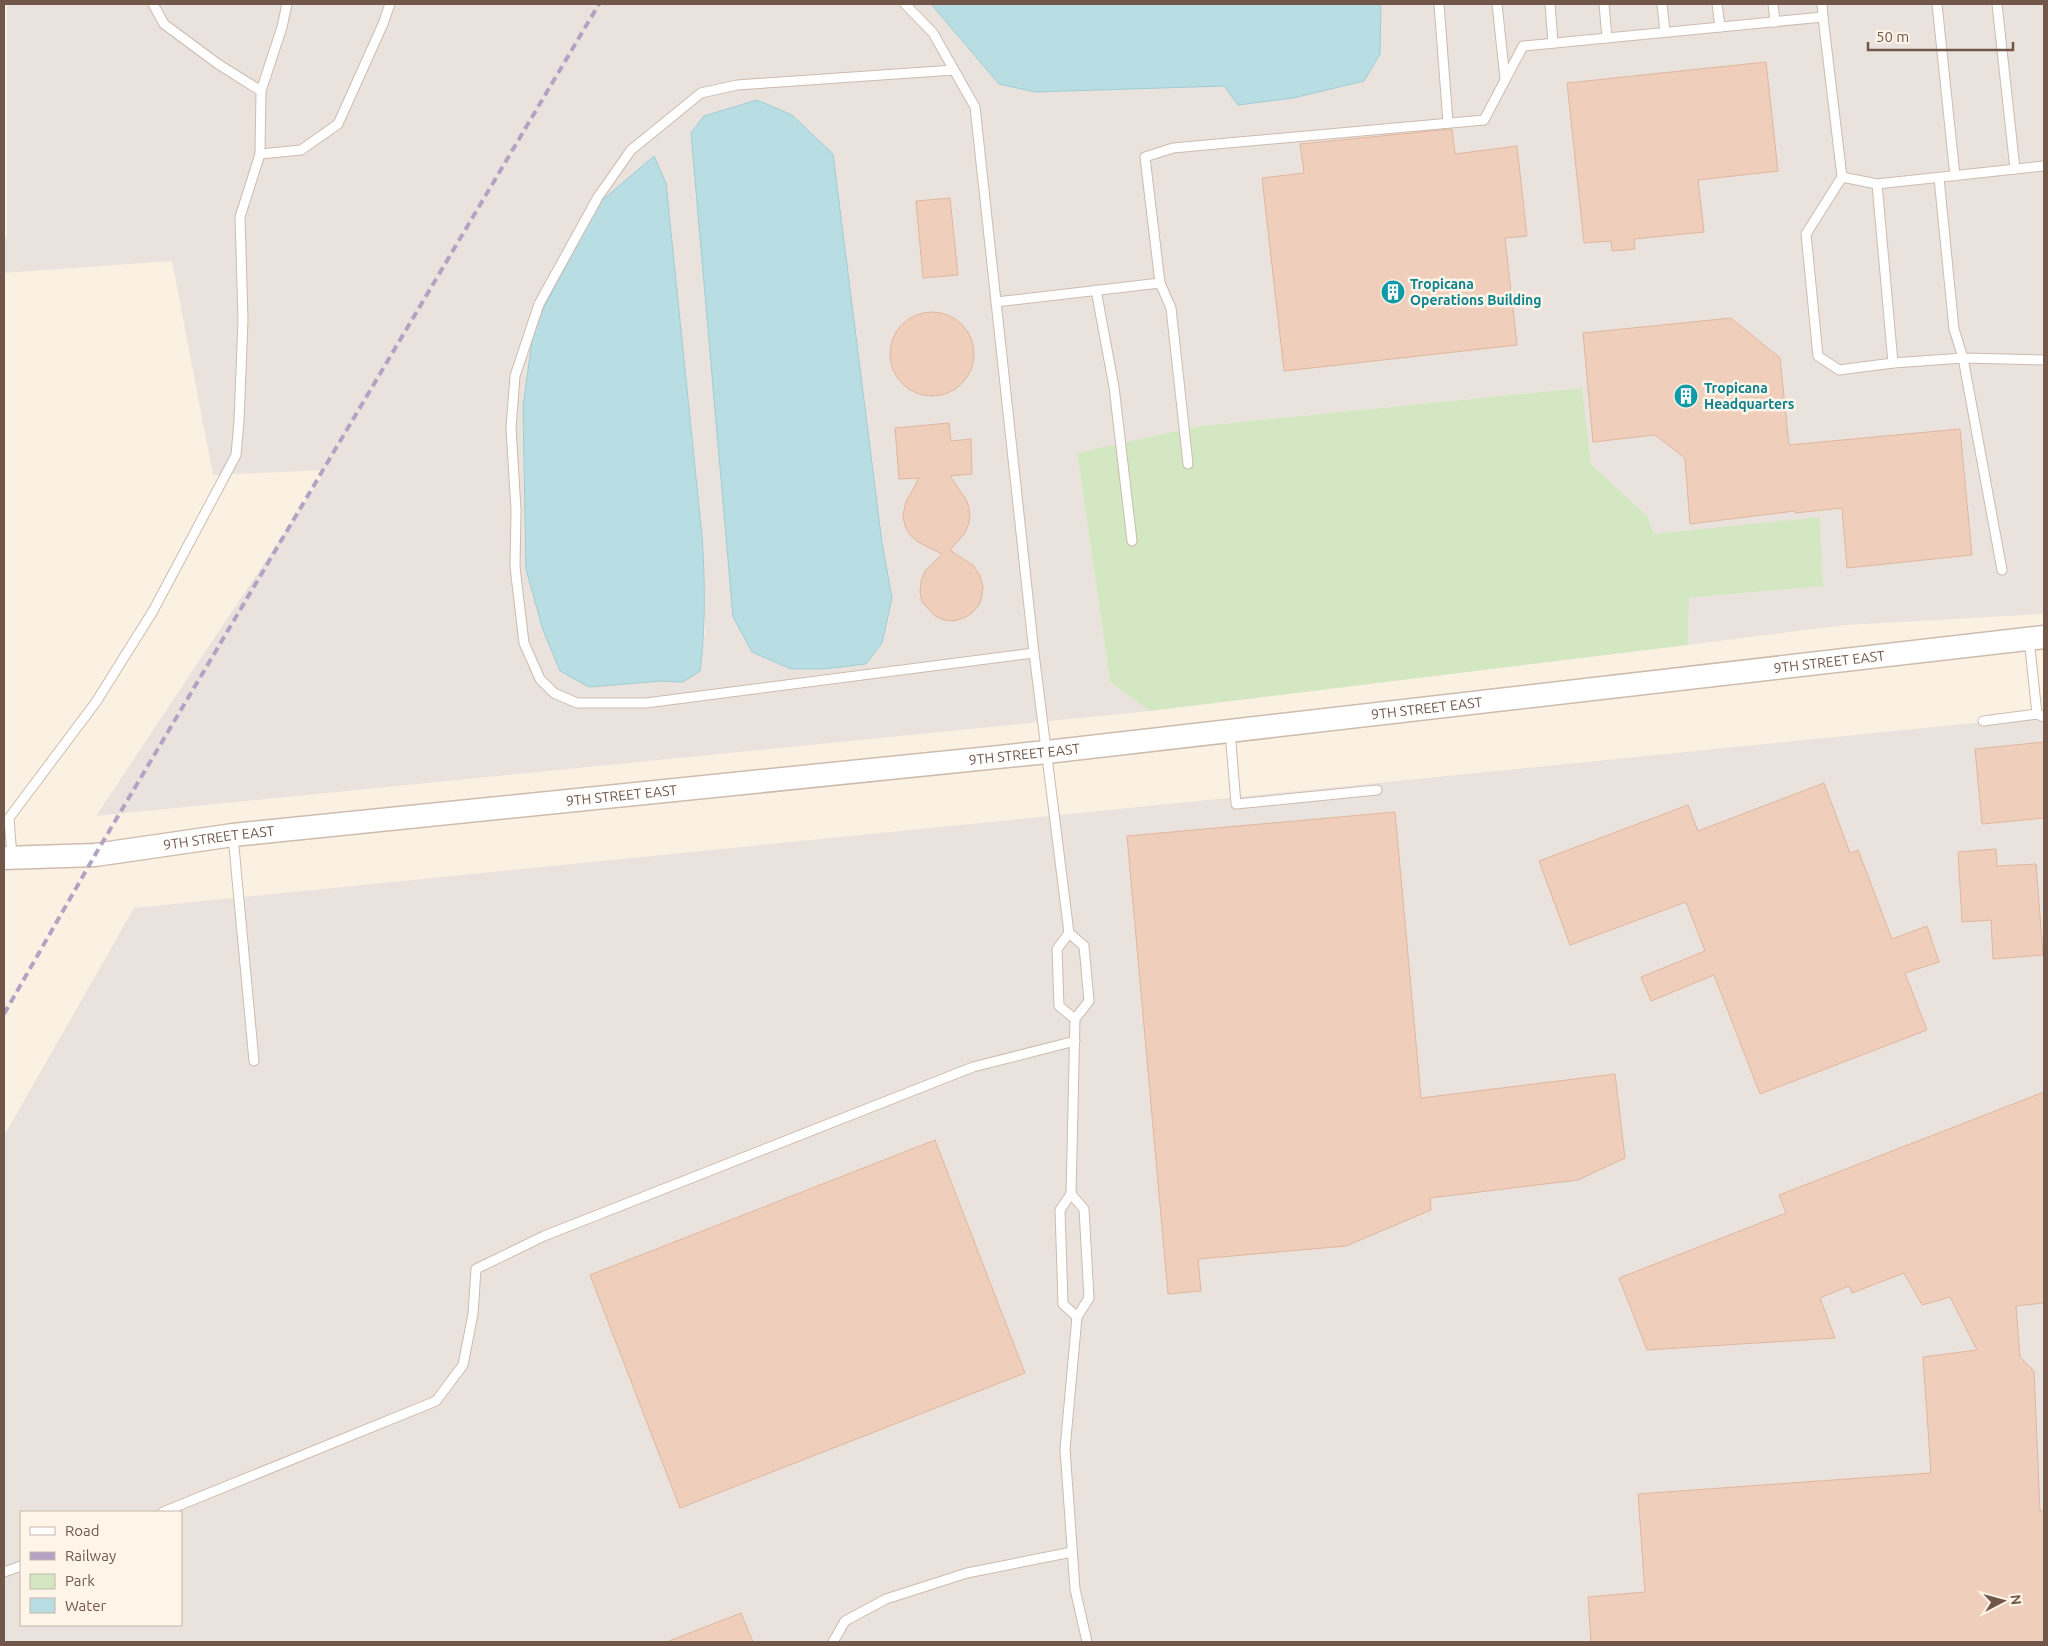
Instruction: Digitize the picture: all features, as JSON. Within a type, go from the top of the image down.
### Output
[{"type":"street","name":"9TH STREET EAST","points":[[8,858],[95,855],[233,835],[1047,752],[2037,638]]},
{"type":"lane","points":[[153,4],[164,24],[218,64],[261,91]]},
{"type":"lane","points":[[8,858],[9,818],[96,702],[152,611],[236,455],[243,320],[240,217],[260,154],[261,91],[282,27],[287,4]]},
{"type":"lane","points":[[260,154],[301,150],[338,124],[383,24],[390,4]]},
{"type":"lane","points":[[905,4],[934,33],[975,107],[1034,652],[1069,933],[1084,946],[1089,1001],[1075,1019],[1071,1194],[1060,1210],[1063,1304],[1076,1318]]},
{"type":"lane","points":[[1439,4],[1448,123]]},
{"type":"lane","points":[[1497,4],[1505,79]]},
{"type":"lane","points":[[1550,4],[1554,43]]},
{"type":"lane","points":[[1604,4],[1607,38]]},
{"type":"lane","points":[[1662,4],[1665,32]]},
{"type":"lane","points":[[1717,4],[1720,27]]},
{"type":"lane","points":[[1773,4],[1775,22]]},
{"type":"lane","points":[[1822,4],[1842,177],[1806,234],[1818,356],[1839,370],[1894,363],[1963,358],[2044,360]]},
{"type":"lane","points":[[1937,4],[1955,176]]},
{"type":"lane","points":[[1997,4],[2015,169]]},
{"type":"lane","points":[[1188,464],[1171,308],[1160,283],[1145,158],[1173,148],[1484,120],[1523,46],[1823,17]]},
{"type":"lane","points":[[954,70],[737,85],[700,93],[631,150],[598,197],[540,304],[515,376],[511,428],[516,510],[515,567],[524,643],[540,679],[554,693],[577,703],[646,703],[1034,652]]},
{"type":"lane","points":[[1842,177],[1877,184],[2044,166]]},
{"type":"lane","points":[[1939,178],[1954,330],[1963,358],[2002,570]]},
{"type":"lane","points":[[1877,184],[1894,363]]},
{"type":"lane","points":[[996,302],[1160,283]]},
{"type":"lane","points":[[1096,290],[1114,386],[1132,541]]},
{"type":"lane","points":[[1983,721],[2041,715],[2037,638]]},
{"type":"lane","points":[[1230,731],[1236,804],[1377,790]]},
{"type":"lane","points":[[233,835],[254,1061]]},
{"type":"lane","points":[[1069,933],[1057,949],[1059,1006],[1075,1019]]},
{"type":"lane","points":[[164,1511],[436,1401],[463,1365],[473,1314],[476,1269],[544,1236],[973,1067],[1075,1041]]},
{"type":"lane","points":[[1071,1194],[1084,1209],[1090,1298],[1076,1318],[1066,1449],[1075,1589],[1087,1642]]},
{"type":"lane","points":[[833,1642],[845,1621],[886,1599],[967,1573],[1072,1552]]},
{"type":"lane","points":[[4,1572],[20,1566]]},
{"type":"shaded area","points":[[7,4],[931,4],[999,84],[1035,92],[1224,86],[1239,105],[1293,98],[1364,81],[1380,54],[1381,4],[2044,4],[2044,614],[1846,625],[1688,645],[1689,598],[1823,586],[1819,518],[1654,534],[1647,516],[1591,464],[1582,388],[1200,426],[1077,454],[1110,682],[1150,711],[96,816],[326,470],[213,475],[172,261],[4,273],[4,244],[7,235]],"holes":[[[654,156],[666,183],[702,536],[705,635],[683,682],[661,681],[589,687]],[[882,543],[892,598],[866,664],[824,669],[791,669]]]},
{"type":"shaded area","points":[[2044,716],[2044,1642],[4,1642],[4,1136],[134,908]]},
{"type":"green space","points":[[1582,388],[1591,464],[1647,516],[1654,534],[1820,517],[1823,586],[1689,598],[1688,645],[1150,711],[1110,682],[1077,453],[1200,426]]},
{"type":"water","points":[[931,4],[1381,4],[1380,54],[1364,81],[1293,98],[1238,105],[1224,86],[1035,92],[999,84]]},
{"type":"water","points":[[757,100],[792,115],[833,154],[882,543],[892,598],[882,643],[866,664],[824,669],[791,669],[752,652],[733,617],[691,133],[704,116]]},
{"type":"water","points":[[654,156],[666,183],[702,536],[704,603],[700,671],[683,682],[661,681],[589,687],[560,671],[543,630],[526,569],[523,406],[534,327],[599,203]]},
{"type":"building","points":[[1766,62],[1778,171],[1698,180],[1704,232],[1634,239],[1635,249],[1612,251],[1611,241],[1584,243],[1567,83]]},
{"type":"building","name":"Tropicana Operations Building","points":[[1452,129],[1455,154],[1517,146],[1527,236],[1505,238],[1517,345],[1284,371],[1262,178],[1304,173],[1300,144]]},
{"type":"building","points":[[950,198],[958,275],[923,278],[916,201]]},
{"type":"building","points":[[932,312],[955,319],[967,331],[974,354],[967,377],[955,389],[932,396],[909,389],[897,377],[890,354],[897,331],[909,319]]},
{"type":"building","name":"Tropicana Headquarters","points":[[1731,318],[1780,358],[1789,445],[1960,429],[1972,555],[1847,568],[1842,508],[1795,513],[1795,511],[1690,524],[1685,458],[1655,435],[1593,442],[1583,333]]},
{"type":"building","points":[[949,423],[951,441],[971,439],[972,474],[950,476],[967,501],[970,513],[965,533],[950,550],[974,566],[983,586],[979,605],[972,613],[954,621],[944,620],[935,616],[922,602],[920,592],[921,581],[925,571],[942,554],[918,542],[910,535],[905,526],[903,516],[905,504],[919,478],[899,479],[895,428]]},
{"type":"building","points":[[2044,742],[2044,818],[1982,824],[1975,749]]},
{"type":"building","points":[[1824,783],[1850,853],[1858,850],[1892,939],[1927,926],[1939,962],[1905,973],[1927,1030],[1760,1094],[1714,975],[1651,1001],[1641,977],[1705,951],[1686,902],[1570,945],[1539,861],[1688,805],[1698,831]]},
{"type":"building","points":[[1395,812],[1421,1098],[1615,1074],[1625,1158],[1578,1180],[1430,1198],[1431,1210],[1346,1246],[1198,1259],[1201,1291],[1168,1294],[1127,836]]},
{"type":"building","points":[[1996,849],[1997,866],[2036,864],[2043,955],[1993,959],[1991,920],[1962,922],[1958,852]]},
{"type":"building","points":[[2044,1092],[2044,1303],[2016,1306],[2020,1357],[2034,1371],[2040,1511],[2044,1511],[2044,1642],[1591,1642],[1588,1597],[1645,1592],[1638,1494],[1931,1473],[1923,1357],[1977,1350],[1950,1297],[1922,1305],[1904,1273],[1852,1293],[1849,1286],[1820,1298],[1835,1338],[1647,1350],[1619,1278],[1786,1213],[1779,1195]]},
{"type":"building","points":[[935,1140],[1025,1373],[680,1508],[590,1275]]},
{"type":"building","points":[[741,1613],[753,1642],[669,1642],[669,1641]]},
{"type":"railway","points":[[4,1014],[95,855],[599,4]]},
{"type":"place","name":"Tropicana Operations Building","points":[[1393,292]]},
{"type":"place","name":"Tropicana Headquarters","points":[[1686,396]]}]
